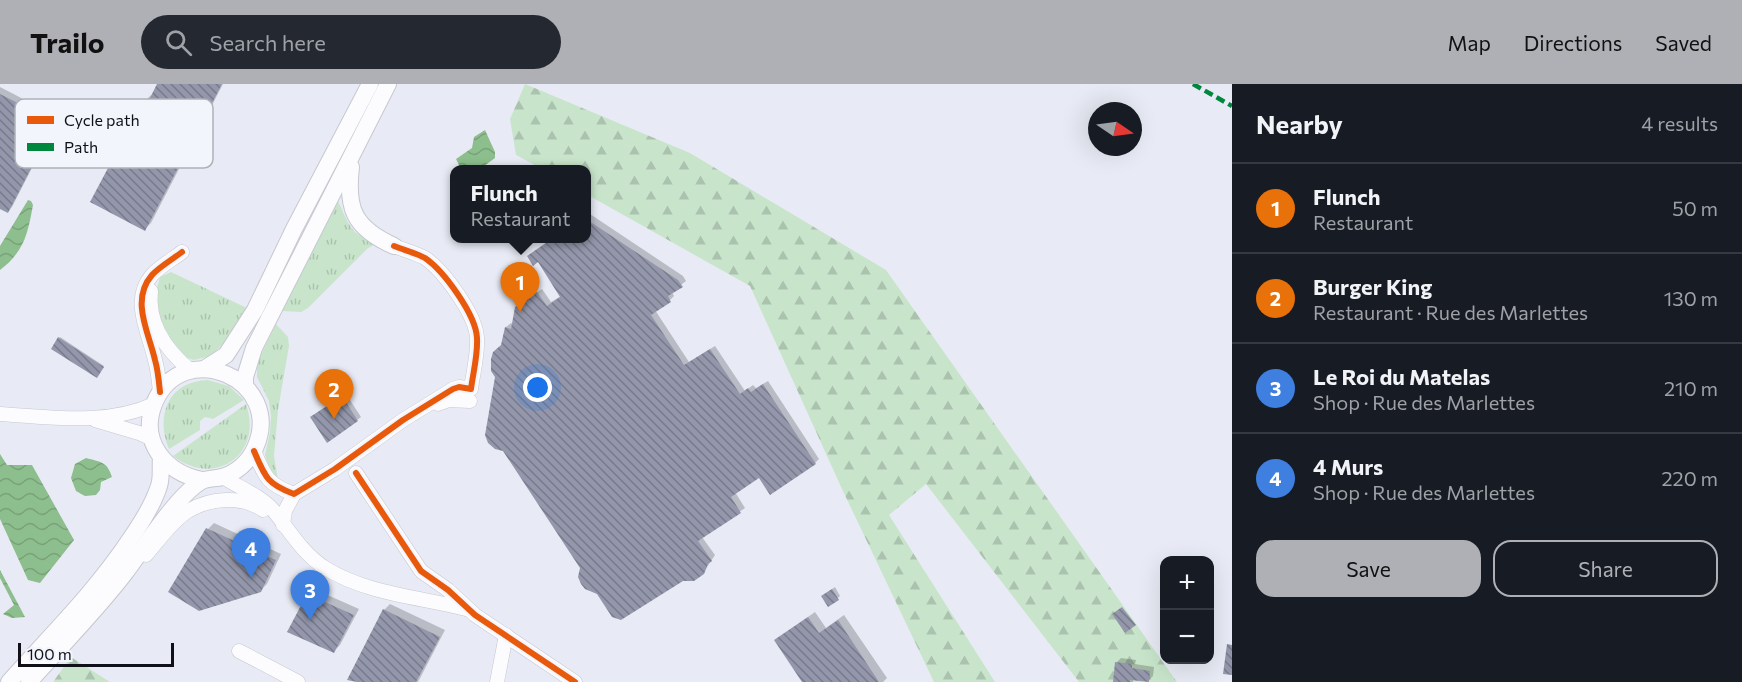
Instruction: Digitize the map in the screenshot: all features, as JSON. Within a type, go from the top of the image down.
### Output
[{"type":"main road","points":[[272,294],[294,230],[370,84]]},
{"type":"main road","points":[[245,386],[245,377],[262,314],[352,156],[388,84]]},
{"type":"main road","points":[[352,156],[348,189],[354,214],[365,229],[394,246]]},
{"type":"main road","points":[[197,370],[222,372],[238,380],[252,395],[260,417],[258,440],[254,451],[238,470],[223,477],[202,480],[182,475],[161,458],[152,439],[151,415],[157,398],[174,379],[225,355],[262,314]]},
{"type":"main road","points":[[9,682],[93,590],[118,558],[152,503],[159,486],[161,458]]},
{"type":"main road","points":[[29,682],[89,617],[183,497],[202,480]]},
{"type":"street","points":[[394,246],[424,258],[432,265],[449,283],[476,326],[476,358],[470,395]]},
{"type":"street","points":[[0,414],[87,418],[121,415],[139,411],[157,398],[155,360],[143,318],[142,298],[148,281],[154,273],[182,252]]},
{"type":"street","points":[[162,268],[151,291],[150,299],[156,327],[165,344],[197,370]]},
{"type":"street","points":[[283,525],[285,511],[294,494],[453,389],[459,387],[470,395]]},
{"type":"street","points":[[356,473],[358,464],[364,455],[422,418],[437,404],[470,395]]},
{"type":"street","points":[[87,418],[152,439]]},
{"type":"street","points":[[254,451],[263,471],[274,486],[294,494]]},
{"type":"street","points":[[335,469],[346,469],[356,473],[421,571],[448,590],[470,610],[575,682]]},
{"type":"street","points":[[223,477],[272,508],[283,525],[313,558],[326,568],[370,588],[470,610]]},
{"type":"street","points":[[124,574],[138,563],[186,512],[211,501],[228,499],[256,506],[283,525]]},
{"type":"street","points":[[497,682],[506,635]]},
{"type":"street","points":[[239,651],[298,682]]},
{"type":"green space","points":[[525,84],[690,153],[886,270],[1160,658],[1160,664],[1164,664],[1177,682],[1079,682],[926,484],[889,515],[995,682],[934,682],[842,489],[750,286],[591,197],[591,165],[535,165],[516,155],[510,119]]},
{"type":"green space","points":[[338,201],[352,228],[361,236],[378,243],[368,248],[308,308],[301,312],[282,311]]},
{"type":"green space","points":[[171,272],[249,309],[226,341],[211,356],[194,360],[181,356],[166,341],[153,303],[160,277]]},
{"type":"green space","points":[[276,324],[288,337],[289,346],[278,410],[274,456],[278,480],[269,467],[265,455],[271,416],[269,401],[257,377],[257,363]]},
{"type":"green space","points":[[208,380],[229,386],[244,400],[213,419],[205,417],[200,421],[200,430],[169,449],[164,424],[168,402],[183,387],[194,382]]},
{"type":"green space","points":[[246,404],[250,422],[248,438],[242,451],[232,461],[219,467],[204,469],[189,465],[173,456]]},
{"type":"green space","points":[[71,657],[110,682],[53,682]]},
{"type":"water","points":[[485,130],[495,152],[495,158],[485,165],[459,165],[456,159],[472,148],[474,137]]},
{"type":"water","points":[[28,200],[33,205],[24,241],[15,256],[0,270],[0,246]]},
{"type":"water","points":[[0,454],[7,465],[32,465],[74,540],[40,583],[28,580],[0,519]]},
{"type":"water","points":[[86,458],[105,465],[112,477],[101,482],[100,490],[96,495],[85,496],[76,491],[71,478],[75,464]]},
{"type":"water","points":[[0,570],[25,617],[12,618],[3,614],[14,605],[0,578]]},
{"type":"building","points":[[157,84],[222,84],[213,101],[213,99],[150,99]]},
{"type":"building","points":[[0,94],[15,102],[15,168],[31,168],[8,213],[0,209]]},
{"type":"building","points":[[108,168],[178,168],[145,231],[90,202]]},
{"type":"building","points":[[591,222],[678,280],[683,287],[668,296],[671,302],[651,315],[684,365],[710,349],[740,394],[748,388],[751,392],[763,384],[816,464],[770,495],[759,478],[731,497],[741,513],[698,541],[712,561],[708,564],[704,574],[694,581],[683,581],[621,620],[612,617],[597,594],[585,589],[581,584],[578,577],[580,568],[503,451],[495,449],[488,443],[485,435],[495,377],[491,371],[491,359],[493,352],[501,345],[505,327],[511,329],[515,307],[537,292],[547,306],[560,297],[538,262],[533,266],[527,256],[546,243],[591,243]]},
{"type":"building","points":[[58,337],[104,367],[97,378],[51,349]]},
{"type":"building","points":[[342,396],[358,421],[327,443],[310,417]]},
{"type":"building","points":[[206,528],[276,560],[261,592],[199,611],[168,592]]},
{"type":"building","points":[[832,589],[839,600],[828,607],[821,596]]},
{"type":"building","points":[[307,594],[354,615],[334,653],[287,632]]},
{"type":"building","points":[[1122,607],[1136,625],[1125,633],[1112,614]]},
{"type":"building","points":[[383,609],[440,637],[416,682],[347,680]]},
{"type":"building","points":[[808,617],[819,633],[838,620],[879,682],[802,682],[774,640]]},
{"type":"building","points":[[1227,644],[1232,645],[1232,675],[1223,674]]},
{"type":"building","points":[[1115,662],[1132,664],[1132,668],[1150,671],[1149,682],[1130,680],[1130,682],[1113,682]]},
{"type":"marked path","points":[[1193,84],[1232,106]]},
{"type":"cycle path","points":[[254,451],[272,483],[294,494],[453,389],[459,387],[471,389],[477,338],[465,306],[450,283],[433,264],[421,256],[394,246]]},
{"type":"cycle path","points":[[160,392],[156,364],[143,317],[142,295],[152,275],[182,252]]},
{"type":"cycle path","points":[[356,473],[421,571],[448,590],[475,615],[575,682]]},
{"type":"place","name":"Flunch","points":[[520,312]]},
{"type":"place","name":"Burger King","points":[[334,419]]},
{"type":"place","name":"4 Murs","points":[[251,578]]},
{"type":"place","name":"Le Roi du Matelas","points":[[310,620]]}]
